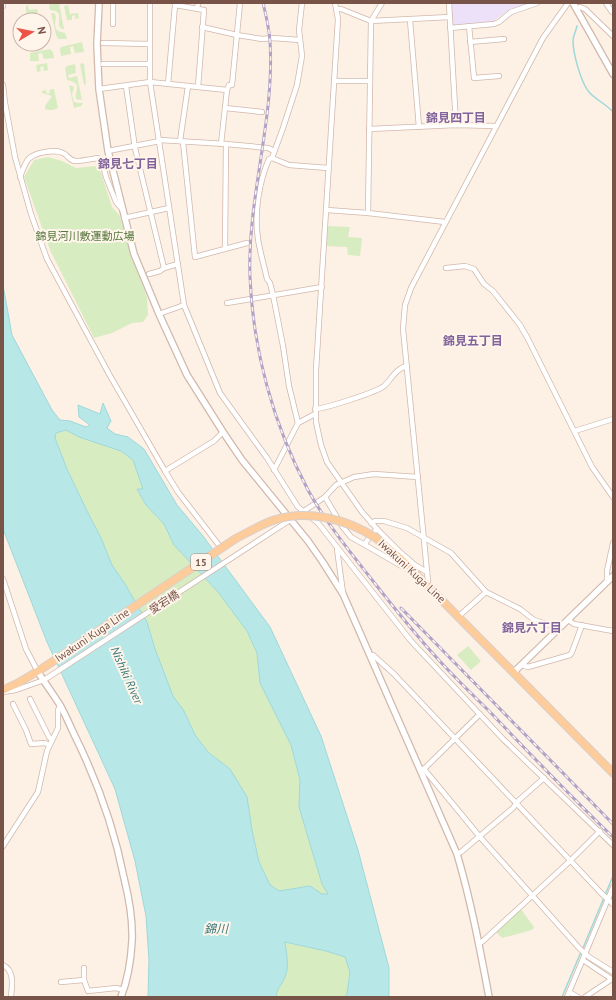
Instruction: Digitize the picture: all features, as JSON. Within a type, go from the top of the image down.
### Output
[{"type":"main road","name":"Iwakuni Kuga Line","points":[[3,691],[40,670],[235,539],[254,528],[275,520],[292,517],[325,517],[354,525],[376,538],[401,559],[613,773]]},
{"type":"street","points":[[99,3],[97,44],[99,89],[108,152],[134,254],[187,375],[222,432],[242,460],[322,561],[343,594],[422,769],[457,854],[465,880],[489,997]]},
{"type":"street","points":[[113,3],[113,24]]},
{"type":"street","points":[[150,3],[150,82],[184,305],[220,393],[298,506],[303,512],[318,523],[337,549],[351,564],[412,641],[480,714],[613,845]]},
{"type":"street","points":[[197,9],[198,3]]},
{"type":"street","points":[[225,248],[225,108],[227,90],[229,85],[232,85],[240,3]]},
{"type":"street","points":[[298,423],[289,386],[273,295],[259,248],[257,238],[257,222],[258,205],[265,169],[269,158],[272,158],[297,85],[302,56],[299,30],[302,3]]},
{"type":"street","points":[[335,3],[338,19],[335,81],[328,168],[327,210],[315,412],[323,454],[327,462],[371,523],[401,553],[427,572]]},
{"type":"street","points":[[368,213],[371,21],[382,3]]},
{"type":"street","points":[[449,3],[456,125]]},
{"type":"street","points":[[450,28],[494,24],[499,22],[510,12],[537,3]]},
{"type":"street","points":[[426,584],[428,581],[425,539],[403,326],[405,305],[411,288],[495,126],[543,38],[568,3]]},
{"type":"street","points":[[573,3],[578,8],[613,74]]},
{"type":"street","points":[[578,8],[586,3]]},
{"type":"street","points":[[606,3],[612,12],[613,11]]},
{"type":"street","points":[[168,84],[175,5],[204,10],[198,87]]},
{"type":"street","points":[[578,8],[585,9],[613,36]]},
{"type":"street","points":[[336,9],[341,9],[371,21],[450,17]]},
{"type":"street","points":[[410,20],[419,127]]},
{"type":"street","points":[[469,26],[474,78],[499,76]]},
{"type":"street","points":[[202,27],[262,39],[273,38],[300,40]]},
{"type":"street","points":[[470,42],[504,39]]},
{"type":"street","points":[[103,43],[150,44]]},
{"type":"street","points":[[103,64],[150,64]]},
{"type":"street","points":[[335,81],[370,81]]},
{"type":"street","points":[[99,89],[150,82],[227,90]]},
{"type":"street","points":[[3,85],[5,103],[20,177],[47,259],[109,374],[165,472],[178,492],[218,544]]},
{"type":"street","points":[[126,86],[135,146],[164,268]]},
{"type":"street","points":[[188,86],[182,142],[196,257],[247,243]]},
{"type":"street","points":[[225,108],[262,112]]},
{"type":"street","points":[[370,129],[456,125],[495,126]]},
{"type":"street","points":[[108,152],[160,141],[224,144],[268,148],[274,151]]},
{"type":"street","points":[[20,177],[26,162],[35,154],[54,151],[65,154],[69,159],[76,161],[98,158],[102,162],[116,202],[123,210]]},
{"type":"street","points":[[272,158],[290,165],[328,168]]},
{"type":"street","points":[[124,218],[169,208]]},
{"type":"street","points":[[327,210],[445,222]]},
{"type":"street","points":[[149,274],[178,264]]},
{"type":"street","points":[[446,268],[465,266],[474,269],[484,284],[493,291],[520,325],[592,466],[613,497]]},
{"type":"street","points":[[226,304],[322,287]]},
{"type":"street","points":[[159,314],[184,305]]},
{"type":"street","points":[[274,470],[298,423],[315,412],[383,387],[399,369],[407,366]]},
{"type":"street","points":[[575,432],[613,419]]},
{"type":"street","points":[[165,472],[214,441],[222,432]]},
{"type":"street","points":[[341,482],[363,475],[386,474],[418,477]]},
{"type":"street","name":"愛宕橋","points":[[3,691],[16,690],[44,680],[303,512],[325,497],[336,485],[341,482]]},
{"type":"street","points":[[325,497],[346,531],[351,536],[402,567],[417,574]]},
{"type":"street","points":[[371,523],[375,521],[384,521],[407,528],[451,554],[486,592],[520,610],[534,620],[553,626],[557,630]]},
{"type":"street","points":[[365,544],[377,529]]},
{"type":"street","points":[[607,582],[607,571],[613,543]]},
{"type":"street","points":[[337,549],[343,594]]},
{"type":"street","points":[[514,672],[613,576]]},
{"type":"street","points":[[3,579],[26,649],[40,670],[86,757],[102,797],[113,831],[122,867],[131,918],[132,940],[129,968],[121,997]]},
{"type":"street","points":[[459,616],[486,592]]},
{"type":"street","points":[[568,620],[574,624],[613,631]]},
{"type":"street","points":[[522,665],[528,668],[570,655],[582,625]]},
{"type":"street","points":[[370,655],[374,655],[394,674],[570,861],[613,904]]},
{"type":"street","points":[[30,699],[49,737],[52,740]]},
{"type":"street","points":[[12,704],[26,730],[31,744],[45,743],[49,745]]},
{"type":"street","points":[[3,846],[38,792],[49,745],[58,728],[58,710],[60,706]]},
{"type":"street","points":[[422,769],[480,714]]},
{"type":"street","points":[[422,769],[480,837],[583,952],[613,972]]},
{"type":"street","points":[[457,854],[480,837],[544,778]]},
{"type":"street","points":[[479,944],[570,861],[600,831]]},
{"type":"street","points":[[567,997],[583,960],[583,952],[613,887]]},
{"type":"street","points":[[583,960],[612,979],[585,997]]},
{"type":"street","points":[[3,965],[10,970],[12,975],[11,997]]},
{"type":"street","points":[[84,968],[84,980],[88,991],[116,988],[123,990]]},
{"type":"street","points":[[61,982],[84,980]]},
{"type":"street","points":[[569,992],[578,997]]},
{"type":"shaded area","points":[[451,3],[531,3],[510,9],[492,22],[453,26],[451,24]]},
{"type":"green space","points":[[49,3],[59,3],[64,29],[59,26],[59,14],[56,11],[50,10]]},
{"type":"green space","points":[[28,5],[29,10],[37,9],[38,12],[26,12],[26,6]]},
{"type":"green space","points":[[68,5],[70,14],[78,13],[79,18],[75,19],[75,15],[72,16],[72,20],[67,20],[64,6]]},
{"type":"green space","points":[[52,13],[56,16],[56,28],[58,31],[65,33],[67,39],[58,39]]},
{"type":"green space","points":[[82,42],[84,52],[75,53],[73,46],[70,47],[71,54],[61,56],[61,47]]},
{"type":"green space","points":[[52,51],[54,58],[44,59],[42,53],[38,54],[39,61],[30,61],[30,53]]},
{"type":"green space","points":[[47,63],[48,70],[44,71],[43,66],[40,67],[41,71],[37,72],[36,65]]},
{"type":"green space","points":[[83,63],[86,82],[84,85],[80,64]]},
{"type":"green space","points":[[75,64],[76,73],[68,75],[69,78],[77,76],[82,100],[76,99],[77,85],[67,80],[65,68]]},
{"type":"green space","points":[[69,85],[74,87],[72,95],[74,102],[83,103],[81,106],[74,108]]},
{"type":"green space","points":[[54,89],[58,108],[52,110],[45,109],[45,106],[52,96],[42,93],[42,91],[46,90],[47,94],[50,93],[49,90]]},
{"type":"green space","name":"錦見河川敷運動広場","points":[[48,157],[62,161],[76,168],[95,166],[100,170],[112,207],[120,216],[132,257],[147,297],[148,315],[143,322],[132,323],[112,333],[94,338],[50,250],[24,177],[34,160]]},
{"type":"green space","points":[[328,226],[350,227],[348,237],[362,238],[360,256],[348,255],[347,247],[326,246]]},
{"type":"green space","points":[[66,430],[79,437],[121,451],[133,460],[143,489],[137,489],[146,505],[164,524],[174,545],[218,592],[247,631],[257,653],[260,683],[291,745],[300,780],[299,807],[322,884],[329,894],[322,894],[310,886],[279,891],[270,885],[259,862],[252,830],[230,769],[209,753],[195,735],[184,711],[173,696],[155,649],[147,622],[112,565],[101,538],[67,469],[55,438],[56,433]]},
{"type":"green space","points":[[468,646],[481,661],[471,670],[457,655]]},
{"type":"green space","points":[[520,908],[534,927],[532,930],[502,938],[495,931]]},
{"type":"green space","points":[[284,942],[326,951],[345,957],[350,972],[347,994],[345,997],[276,997],[277,991],[285,977],[287,968],[287,955]]},
{"type":"water","name":"錦川","points":[[3,285],[12,335],[52,410],[60,420],[70,421],[86,427],[90,425],[79,417],[78,405],[100,414],[103,403],[111,421],[107,428],[115,434],[128,437],[144,449],[177,505],[203,536],[270,627],[321,736],[358,850],[389,968],[389,997],[345,997],[347,994],[350,972],[345,957],[326,951],[285,942],[287,968],[285,977],[277,991],[276,997],[148,997],[149,960],[146,916],[135,861],[115,789],[47,642],[3,529]],"holes":[[[66,430],[79,437],[121,451],[133,460],[143,489],[137,489],[146,505],[164,524],[174,545],[218,592],[247,631],[257,653],[260,683],[291,745],[300,780],[299,807],[322,884],[328,894],[322,894],[310,886],[279,891],[270,885],[259,862],[247,797],[230,769],[209,753],[195,735],[184,711],[173,696],[155,649],[147,622],[112,565],[101,538],[67,469],[55,438],[56,433]]]},
{"type":"waterway","points":[[577,26],[573,39],[573,46],[583,82],[589,92],[613,112]]},
{"type":"waterway","points":[[583,948],[613,876]]},
{"type":"waterway","points":[[562,997],[581,952]]},
{"type":"railway","points":[[263,3],[270,36],[269,100],[256,188],[250,247],[250,277],[255,332],[260,359],[275,413],[285,439],[308,490],[322,513],[402,618],[450,672],[613,837]]},
{"type":"railway","points":[[401,608],[613,824]]},
{"type":"district","name":"錦見四丁目","points":[[456,117]]},
{"type":"district","name":"錦見七丁目","points":[[128,163]]},
{"type":"district","name":"錦見五丁目","points":[[473,340]]},
{"type":"district","name":"錦見六丁目","points":[[532,627]]},
{"type":"water label","name":"Nishiki River","points":[[127,675]]}]
